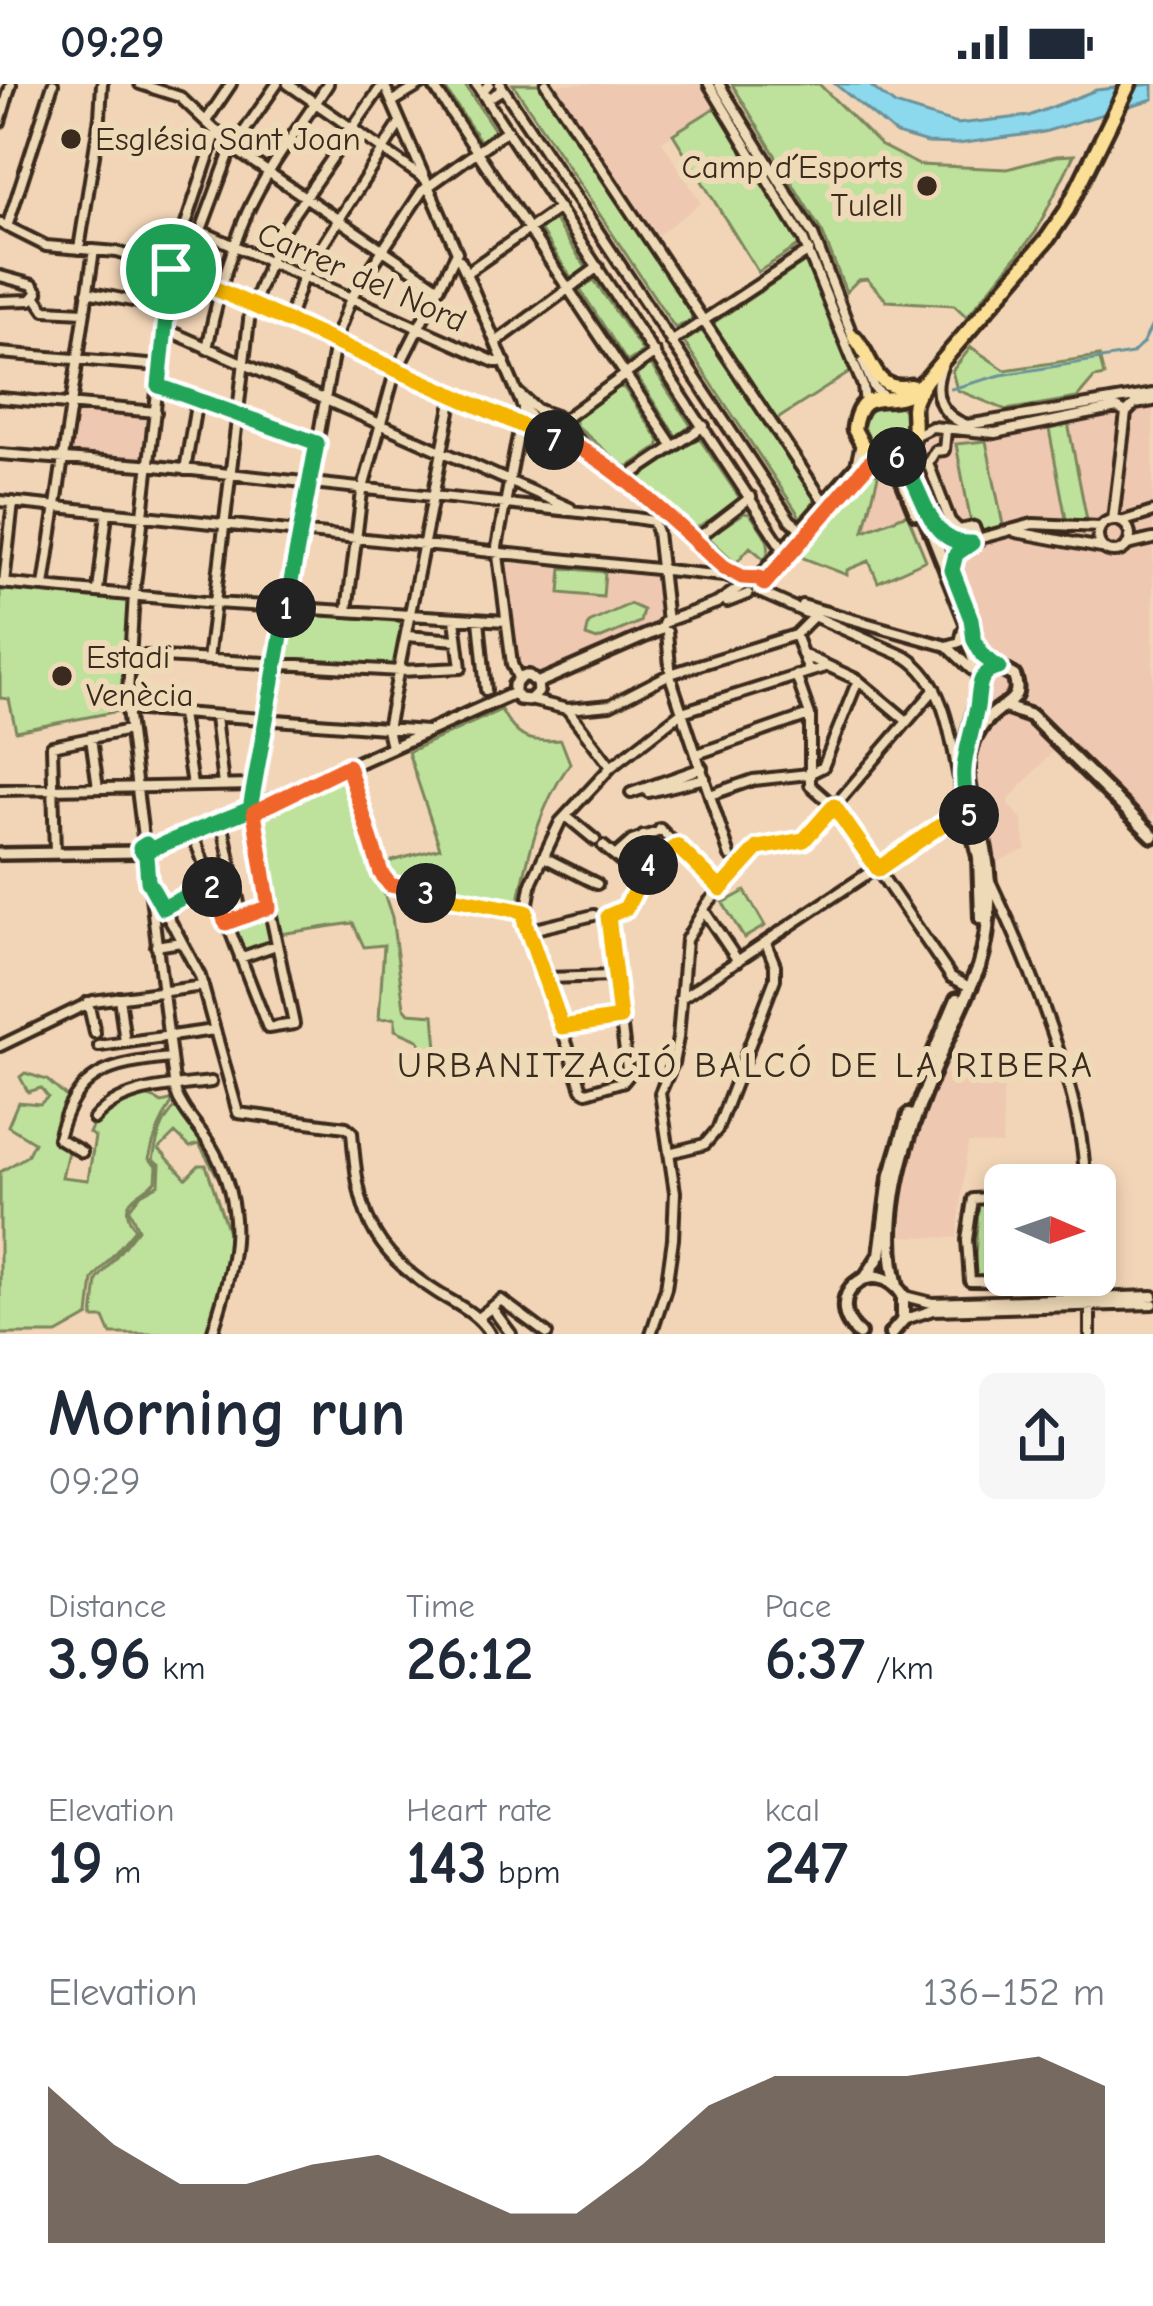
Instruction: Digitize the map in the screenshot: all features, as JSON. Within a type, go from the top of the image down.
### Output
[{"type":"main road","points":[[1129,84],[1048,238],[926,380],[910,394],[865,404],[855,420],[860,447],[899,471],[967,631],[983,656],[1014,676],[1048,726],[1153,833]]},
{"type":"main road","points":[[854,337],[873,374],[898,388],[916,383],[960,341]]},
{"type":"main road","points":[[926,380],[914,401],[916,435],[904,458],[967,631],[987,704],[1031,716],[1153,833]]},
{"type":"main road","points":[[889,397],[914,414]]},
{"type":"main road","points":[[882,458],[908,450]]},
{"type":"main road","points":[[859,1334],[845,1316],[849,1291],[866,1277],[880,1255],[897,1147],[976,950],[981,917],[975,840],[962,770],[979,687],[989,670],[999,668]]},
{"type":"main road","points":[[896,1329],[900,1291],[892,1246],[902,1162],[982,957],[988,921],[988,877],[968,766],[978,733],[1016,697],[1018,687]]},
{"type":"main road","points":[[866,1277],[884,1278],[900,1291]]},
{"type":"street","points":[[0,122],[11,84]]},
{"type":"street","points":[[52,84],[3,225],[40,244],[117,252],[171,269],[597,458]]},
{"type":"street","points":[[74,249],[100,117],[101,84]]},
{"type":"street","points":[[180,97],[189,84]]},
{"type":"street","points":[[206,121],[231,84]]},
{"type":"street","points":[[184,276],[234,148],[277,84]]},
{"type":"street","points":[[288,84],[427,182]]},
{"type":"street","points":[[207,349],[218,291],[269,172],[328,84]]},
{"type":"street","points":[[392,102],[422,84]]},
{"type":"street","points":[[432,84],[673,446]]},
{"type":"street","points":[[476,84],[783,549]]},
{"type":"street","points":[[484,96],[489,84]]},
{"type":"street","points":[[484,96],[499,93],[501,84]]},
{"type":"street","points":[[501,84],[792,524],[800,528]]},
{"type":"street","points":[[546,84],[824,502]]},
{"type":"street","points":[[710,84],[809,251],[863,386],[865,404]]},
{"type":"street","points":[[719,84],[812,234],[874,388],[889,397]]},
{"type":"street","points":[[147,85],[180,97],[234,148],[438,286]]},
{"type":"street","points":[[208,660],[253,307],[281,232],[379,86],[401,122],[523,407],[543,433]]},
{"type":"street","points":[[288,322],[303,277],[401,122]]},
{"type":"street","points":[[212,1334],[236,1259],[236,1236],[225,1178],[214,1151],[178,1100],[175,1087],[128,710],[134,594],[171,269],[217,130]]},
{"type":"street","points":[[192,833],[268,1028],[294,1024],[254,807],[334,343],[351,298],[427,182],[507,130]]},
{"type":"street","points":[[466,273],[559,208]]},
{"type":"street","name":"Carrer del Nord","points":[[201,231],[498,364],[505,362]]},
{"type":"street","points":[[44,586],[94,250]]},
{"type":"street","points":[[559,439],[564,423],[625,373],[809,251]]},
{"type":"street","points":[[347,611],[363,489],[396,370],[457,257]]},
{"type":"street","points":[[496,342],[598,266]]},
{"type":"street","points":[[0,276],[33,285],[38,290],[36,297]]},
{"type":"street","points":[[87,292],[167,308]]},
{"type":"street","points":[[36,297],[45,310],[84,312]]},
{"type":"street","points":[[0,301],[36,297]]},
{"type":"street","points":[[982,316],[942,367],[937,381],[940,404],[959,422],[987,425],[1153,397]]},
{"type":"street","points":[[165,329],[581,512]]},
{"type":"street","points":[[0,353],[161,366]]},
{"type":"street","points":[[159,386],[317,443]]},
{"type":"street","points":[[518,392],[564,423],[597,458],[737,579],[906,657],[922,669],[935,689],[971,824]]},
{"type":"street","points":[[391,746],[387,729],[453,396]]},
{"type":"street","points":[[1117,521],[1126,413],[1153,397]]},
{"type":"street","points":[[0,398],[156,412]]},
{"type":"street","points":[[184,470],[197,399]]},
{"type":"street","points":[[514,693],[518,678],[496,554],[523,407]]},
{"type":"street","points":[[916,435],[932,427],[995,433],[1118,408],[1126,413]]},
{"type":"street","points":[[543,433],[542,423],[550,416]]},
{"type":"street","points":[[625,480],[704,426]]},
{"type":"street","points":[[946,430],[944,450],[935,451],[928,463],[950,521],[959,530],[974,527],[975,542]]},
{"type":"street","points":[[758,586],[800,528],[856,465],[860,447]]},
{"type":"street","points":[[0,454],[653,521],[670,674],[730,856]]},
{"type":"street","points":[[667,627],[758,586],[882,458]]},
{"type":"street","points":[[908,473],[915,478],[939,534],[954,542],[975,542],[1033,524],[1100,527],[1153,512]]},
{"type":"street","points":[[635,518],[639,493]]},
{"type":"street","points":[[694,541],[751,497]]},
{"type":"street","points":[[0,501],[737,579],[806,608],[947,646],[971,669]]},
{"type":"street","points":[[13,502],[2,583],[506,622]]},
{"type":"street","points":[[98,591],[107,512]]},
{"type":"street","points":[[1117,521],[1128,529],[1132,545],[1124,558]]},
{"type":"street","points":[[657,532],[673,522]]},
{"type":"street","points":[[1100,527],[1102,548]]},
{"type":"street","points":[[1014,531],[1116,553],[1153,539]]},
{"type":"street","points":[[947,646],[960,642],[971,619],[952,570],[956,554],[975,542]]},
{"type":"street","points":[[514,693],[523,700],[537,695],[717,603],[737,579]]},
{"type":"street","points":[[567,709],[610,705],[670,674],[795,635],[814,616]]},
{"type":"street","points":[[129,655],[400,671],[460,668],[454,619]]},
{"type":"street","points":[[478,620],[487,689]]},
{"type":"street","points":[[795,635],[808,671]]},
{"type":"street","points":[[407,636],[457,640]]},
{"type":"street","points":[[802,654],[858,680],[907,721]]},
{"type":"street","points":[[677,846],[654,860],[626,908],[608,916],[628,1076],[593,1092],[582,1089],[525,923],[532,881],[566,816],[611,766],[682,712],[825,667]]},
{"type":"street","points":[[796,675],[810,715],[810,785],[834,806],[951,977],[964,984]]},
{"type":"street","points":[[518,678],[529,676],[537,695],[567,709],[611,766]]},
{"type":"street","points":[[710,795],[753,780],[809,774],[823,766],[858,680]]},
{"type":"street","points":[[651,1334],[666,1288],[674,1238],[675,1192],[660,1093],[673,1064],[684,945],[704,910],[758,848],[804,840],[935,689]]},
{"type":"street","points":[[0,854],[145,850],[514,693]]},
{"type":"street","points":[[128,710],[428,731]]},
{"type":"street","points":[[181,713],[192,785]]},
{"type":"street","points":[[697,754],[810,715]]},
{"type":"street","points":[[215,717],[223,785]]},
{"type":"street","points":[[55,853],[52,746],[129,730]]},
{"type":"street","points":[[91,738],[98,788]]},
{"type":"street","points":[[348,766],[381,873],[390,885],[526,912]]},
{"type":"street","points":[[632,794],[703,773]]},
{"type":"street","points":[[0,790],[256,785]]},
{"type":"street","points":[[680,999],[966,808]]},
{"type":"street","points":[[566,816],[640,878]]},
{"type":"street","points":[[222,821],[242,918]]},
{"type":"street","points":[[615,856],[643,836],[661,830],[721,889]]},
{"type":"street","points":[[643,836],[654,860]]},
{"type":"street","points":[[544,856],[597,884]]},
{"type":"street","points":[[988,877],[1044,1015],[1080,1129],[1085,1164]]},
{"type":"street","points":[[148,881],[203,986],[238,1113],[346,1127],[352,1132],[359,1199],[368,1224],[395,1258],[434,1291],[479,1317],[490,1334]]},
{"type":"street","points":[[163,908],[210,883]]},
{"type":"street","points":[[226,923],[269,907]]},
{"type":"street","points":[[704,910],[738,961]]},
{"type":"street","points":[[531,930],[594,915]]},
{"type":"street","points":[[156,946],[182,942]]},
{"type":"street","points":[[669,1153],[714,1138],[775,979],[766,943]]},
{"type":"street","points":[[240,958],[276,945]]},
{"type":"street","points":[[546,978],[613,976]]},
{"type":"street","points":[[0,1046],[92,1001],[203,986]]},
{"type":"street","points":[[119,997],[125,1042]]},
{"type":"street","points":[[92,1001],[95,1033]]},
{"type":"street","points":[[562,1027],[620,1018]]},
{"type":"street","points":[[99,1046],[214,1030]]},
{"type":"street","points":[[82,1153],[59,1142],[58,1136],[68,1108],[89,1083],[111,1066],[170,1058]]},
{"type":"street","points":[[94,1119],[108,1105],[133,1093],[211,1082]]},
{"type":"street","points":[[984,1198],[973,1199],[967,1240],[970,1281],[984,1281]]},
{"type":"street","points":[[900,1291],[932,1303],[1088,1302]]},
{"type":"street","points":[[1087,1296],[1090,1334]]},
{"type":"street","points":[[479,1317],[501,1300],[547,1334]]},
{"type":"street","points":[[896,1329],[933,1310],[1153,1300]]},
{"type":"street","points":[[491,1307],[511,1334]]},
{"type":"street","points":[[844,1334],[845,1316]]},
{"type":"shaded area","points":[[552,84],[702,84],[716,107],[662,141],[701,203],[655,237]]},
{"type":"shaded area","points":[[1153,399],[1153,832],[1064,739],[1007,802],[1022,820],[1026,849],[986,867],[960,774],[977,704],[976,677],[959,633],[978,624],[911,460],[916,448],[952,427],[995,429]]},
{"type":"shaded area","points":[[77,409],[150,417],[145,460],[69,454]]},
{"type":"shaded area","points":[[879,472],[889,472],[907,514],[863,532]]},
{"type":"shaded area","points":[[504,562],[656,576],[661,620],[537,674],[524,671],[518,660]]},
{"type":"shaded area","points":[[1004,1072],[1002,1145],[968,1143],[957,1238],[902,1236],[907,1164],[940,1073]]},
{"type":"green space","points":[[442,84],[464,84],[496,132],[481,142]]},
{"type":"green space","points":[[513,84],[539,84],[692,313],[691,320],[675,328]]},
{"type":"green space","name":"Camp d´Esports Tulell","points":[[732,84],[819,84],[880,145],[919,165],[1007,169],[1074,155],[1036,232],[967,317],[954,305],[887,301],[867,279],[858,280],[846,292],[823,234]]},
{"type":"green space","points":[[716,107],[800,245],[758,272],[673,134]]},
{"type":"green space","points":[[554,220],[587,269],[572,279],[540,230]]},
{"type":"green space","points":[[808,260],[852,371],[776,420],[713,323]]},
{"type":"green space","points":[[594,280],[643,352],[627,362],[580,289]]},
{"type":"green space","points":[[703,330],[816,500],[801,518],[684,342]]},
{"type":"green space","points":[[971,347],[1005,370],[1099,356],[1104,376],[1094,378],[1077,398],[1006,410],[957,390],[952,371]]},
{"type":"green space","points":[[651,365],[691,426],[676,436],[636,375]]},
{"type":"green space","points":[[618,387],[624,388],[660,441],[630,466],[623,466],[575,425],[575,419]]},
{"type":"green space","points":[[886,402],[904,409],[911,427],[904,445],[886,452],[868,445],[861,427],[868,409]]},
{"type":"green space","points":[[1069,425],[1087,520],[1066,519],[1049,429]]},
{"type":"green space","points":[[699,438],[741,500],[693,527],[641,482],[641,476]]},
{"type":"green space","points":[[986,441],[1003,525],[973,534],[956,444]]},
{"type":"green space","points":[[879,472],[864,531],[907,514],[926,560],[878,582],[869,561],[847,570],[847,575],[798,556],[869,475]]},
{"type":"green space","points":[[744,513],[762,530],[769,548],[764,559],[750,547],[736,563],[708,537]]},
{"type":"green space","points":[[562,568],[605,572],[603,597],[560,593]]},
{"type":"green space","name":"Estadi Venècia","points":[[0,588],[128,598],[124,710],[16,731],[9,699],[0,698]]},
{"type":"green space","points":[[630,604],[643,610],[640,622],[597,640],[586,636],[589,623]]},
{"type":"green space","points":[[292,613],[405,622],[398,669],[283,662]]},
{"type":"green space","points":[[501,710],[525,737],[561,740],[570,763],[536,832],[518,906],[390,881],[381,864],[440,848],[408,752]]},
{"type":"green space","points":[[345,778],[392,917],[404,1007],[409,1013],[434,1015],[439,1070],[418,1040],[395,1030],[395,1018],[379,1019],[384,945],[364,947],[353,923],[280,934],[259,817]]},
{"type":"green space","points":[[745,891],[765,926],[744,938],[723,903]]},
{"type":"green space","points":[[266,913],[272,942],[242,953],[232,924]]},
{"type":"green space","points":[[25,1073],[47,1080],[69,1099],[54,1141],[69,1147],[62,1177],[88,1180],[95,1137],[89,1133],[110,1107],[130,1097],[162,1103],[174,1100],[158,1128],[149,1159],[157,1166],[156,1181],[128,1206],[135,1229],[93,1279],[89,1316],[57,1334],[0,1334],[0,1172],[27,1156],[34,1142],[8,1126],[18,1102],[40,1104],[48,1097],[41,1088],[28,1092],[20,1077]]},
{"type":"green space","points":[[177,1106],[212,1153],[221,1175],[218,1177],[199,1144],[190,1147],[175,1133],[159,1149],[186,1178],[199,1165],[206,1165],[227,1229],[232,1230],[231,1257],[206,1334],[111,1334],[104,1318],[93,1318],[97,1280],[138,1229],[129,1209],[141,1194],[159,1184],[160,1164],[153,1160],[156,1144]]},
{"type":"green space","points":[[978,1204],[984,1204],[984,1276],[974,1276]]},
{"type":"water","points":[[835,84],[868,84],[895,105],[957,124],[1029,116],[1096,90],[1153,84],[1153,99],[1044,132],[958,144],[927,143],[896,134]]},
{"type":"waterway","points":[[951,389],[1001,375],[1132,354],[1153,323]]},
{"type":"place","name":"Església Sant Joan","points":[[71,139]]},
{"type":"place","name":"Camp d´Esports Tulell","points":[[927,186]]},
{"type":"place","name":"Estadi Venècia","points":[[62,676]]},
{"type":"district","name":"URBANITZACIÓ BALCÓ DE LA RIBERA","points":[[746,1065]]},
{"type":"route","points":[[171,269],[550,440],[569,443],[625,480],[727,569],[745,578],[760,578],[764,584],[868,464],[908,450],[906,468],[939,534],[959,544],[972,543],[956,554],[952,570],[980,651],[999,668],[989,670],[980,680],[964,753],[962,778],[971,824],[966,808],[878,869],[834,806],[804,840],[758,848],[721,889],[677,846],[646,866],[626,908],[608,916],[620,1018],[562,1027],[525,923],[526,912],[390,885],[381,873],[348,766],[254,812],[269,907],[226,923],[210,883],[163,908],[148,881],[141,847],[151,849],[222,821],[250,809],[254,802],[317,443],[159,386],[171,269]]}]
